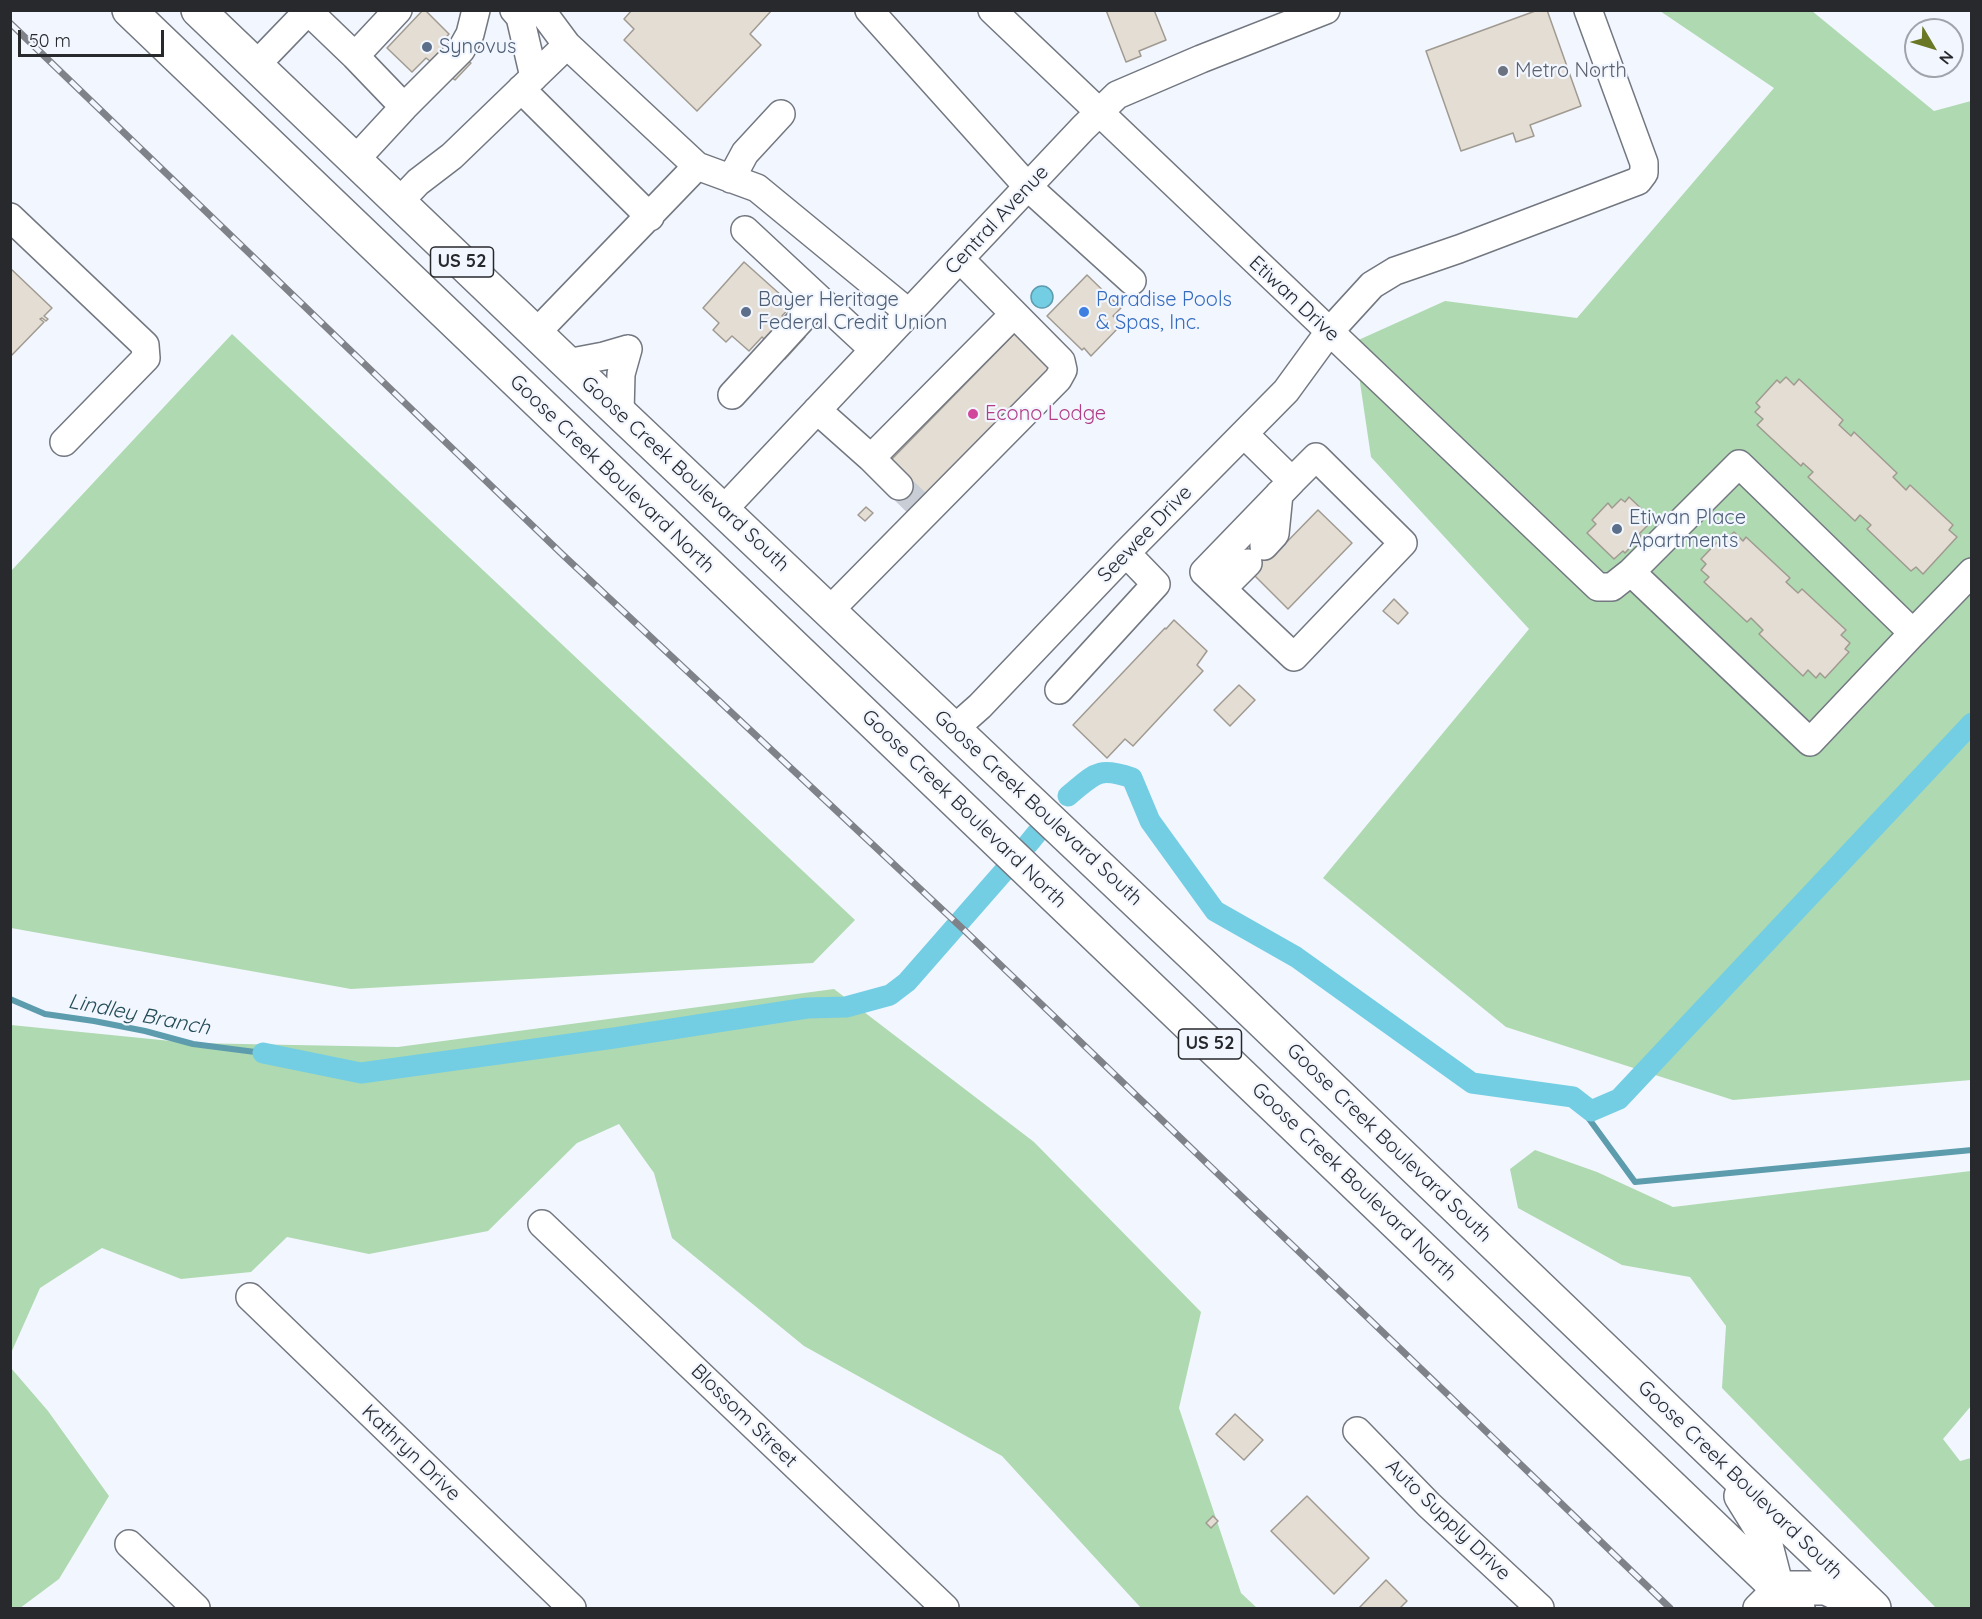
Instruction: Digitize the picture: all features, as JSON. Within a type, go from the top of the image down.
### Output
[{"type":"highway","name":"Goose Creek Boulevard North","points":[[129,10],[763,618],[1777,1602]]},
{"type":"highway","name":"Goose Creek Boulevard South","points":[[198,10],[567,363],[1209,970],[1874,1608]]},
{"type":"highway","points":[[619,481],[646,491],[673,506],[723,510],[721,528],[724,558],[763,618]]},
{"type":"highway","points":[[1718,1458],[1762,1530],[1777,1602],[1826,1588],[1865,1608]]},
{"type":"street","points":[[355,56],[398,10]]},
{"type":"street","points":[[356,160],[404,107],[461,50],[470,34],[476,10]]},
{"type":"street","points":[[514,10],[520,17],[527,83],[650,217]]},
{"type":"street","points":[[541,10],[567,45],[697,166],[757,188],[909,313]]},
{"type":"street","points":[[869,10],[1028,187],[1131,281]]},
{"type":"street","name":"Etiwan Drive","points":[[992,10],[1598,587],[1612,587],[1631,572]]},
{"type":"street","name":"Central Avenue","points":[[723,510],[1117,95],[1201,58],[1326,10]]},
{"type":"street","name":"Seewee Drive","points":[[954,729],[980,706],[1126,553],[1286,391],[1329,332],[1372,285],[1395,271],[1638,182],[1644,173],[1644,163],[1588,10]]},
{"type":"street","points":[[256,65],[308,11],[404,107]]},
{"type":"street","points":[[399,202],[418,182],[452,156],[567,45]]},
{"type":"street","points":[[731,179],[745,153],[781,114]]},
{"type":"street","points":[[536,333],[697,166]]},
{"type":"street","points":[[10,217],[145,345],[146,358],[64,442]]},
{"type":"street","points":[[745,230],[874,350]]},
{"type":"street","points":[[829,611],[914,501],[1058,379],[1063,370],[1061,361],[960,259]]},
{"type":"street","points":[[732,394],[819,300]]},
{"type":"street","points":[[870,458],[1014,314]]},
{"type":"street","points":[[567,363],[628,349],[620,381],[620,413]]},
{"type":"street","points":[[817,410],[914,501]]},
{"type":"street","points":[[1244,434],[1286,488]]},
{"type":"street","points":[[1316,457],[1403,543],[1294,657],[1222,589],[1204,572],[1316,457]]},
{"type":"street","points":[[1913,633],[1739,464],[1631,572],[1810,742],[1971,572]]},
{"type":"street","points":[[1222,589],[1275,534],[1286,488]]},
{"type":"street","points":[[1059,690],[1156,584],[1126,553]]},
{"type":"street","name":"Blossom Street","points":[[542,1224],[945,1608]]},
{"type":"street","name":"Kathryn Drive","points":[[250,1297],[572,1608]]},
{"type":"street","name":"Auto Supply Drive","points":[[1357,1431],[1429,1505],[1540,1608]]},
{"type":"street","points":[[129,1544],[196,1608]]},
{"type":"green space","points":[[1660,11],[1812,11],[1934,111],[1971,101],[1971,1080],[1733,1100],[1506,1027],[1323,878],[1529,629],[1371,457],[1354,342],[1445,301],[1577,318],[1774,88]]},
{"type":"green space","points":[[232,334],[855,920],[813,963],[351,989],[11,928],[11,571]]},
{"type":"green space","points":[[834,989],[1034,1142],[1201,1312],[1179,1408],[1241,1593],[1257,1608],[1141,1608],[1002,1456],[804,1346],[672,1238],[654,1173],[619,1124],[577,1143],[488,1231],[369,1254],[287,1237],[251,1272],[181,1279],[102,1248],[40,1288],[11,1353],[11,1025],[191,1043],[398,1047]]},
{"type":"green space","points":[[1535,1150],[1597,1172],[1673,1207],[1971,1171],[1971,1406],[1943,1439],[1960,1461],[1971,1458],[1971,1608],[1936,1608],[1722,1388],[1726,1326],[1690,1277],[1622,1265],[1518,1208],[1510,1169]]},
{"type":"green space","points":[[11,1368],[48,1411],[109,1496],[59,1579],[20,1608],[10,1608]]},
{"type":"water","points":[[1042,286],[1050,289],[1053,297],[1050,305],[1042,308],[1034,305],[1031,297],[1034,289]]},
{"type":"building","points":[[423,10],[449,34],[441,43],[471,63],[455,80],[426,58],[412,72],[387,48]]},
{"type":"building","points":[[632,10],[772,10],[750,34],[761,45],[697,111],[624,40],[634,29],[624,19]]},
{"type":"building","points":[[1106,10],[1154,10],[1166,40],[1139,51],[1141,56],[1126,62]]},
{"type":"building","points":[[1538,10],[1547,10],[1581,106],[1530,125],[1534,136],[1516,142],[1513,133],[1461,151],[1426,51]]},
{"type":"building","name":"Bayer Heritage Federal Credit Union","points":[[744,262],[792,305],[782,316],[805,337],[785,359],[762,337],[749,351],[732,336],[726,342],[713,330],[719,323],[703,308]]},
{"type":"building","points":[[10,268],[52,308],[44,316],[48,319],[46,321],[40,319],[44,322],[10,357]]},
{"type":"building","name":"Paradise Pools & Spas, Inc.","points":[[1087,275],[1121,308],[1113,316],[1122,324],[1091,356],[1047,316]]},
{"type":"building","name":"Econo Lodge","points":[[1018,330],[1057,368],[909,513],[891,494],[890,461]]},
{"type":"building","points":[[1786,377],[1794,385],[1799,379],[1843,420],[1839,425],[1851,436],[1854,432],[1897,473],[1893,477],[1906,490],[1910,485],[1953,525],[1949,530],[1957,537],[1923,574],[1916,567],[1911,571],[1867,529],[1871,525],[1860,515],[1855,521],[1808,477],[1813,472],[1803,463],[1801,466],[1757,425],[1763,419],[1755,412],[1760,407],[1756,403],[1777,380],[1780,383]]},
{"type":"building","name":"Etiwan Place Apartments","points":[[1629,497],[1649,516],[1644,521],[1648,525],[1625,553],[1623,551],[1614,559],[1587,533],[1596,524],[1592,520],[1608,503],[1612,508],[1621,499],[1625,502]]},
{"type":"building","points":[[866,507],[873,513],[865,521],[858,515]]},
{"type":"building","points":[[1318,510],[1352,543],[1288,609],[1254,575],[1242,557],[1258,540],[1274,555]]},
{"type":"building","points":[[1734,532],[1743,541],[1746,537],[1790,578],[1786,582],[1798,593],[1802,589],[1846,630],[1841,635],[1850,643],[1845,649],[1849,652],[1825,678],[1820,673],[1816,678],[1808,670],[1803,676],[1759,634],[1763,630],[1751,618],[1747,622],[1704,582],[1709,577],[1701,570],[1706,564],[1701,559],[1725,534],[1728,538]]},
{"type":"building","points":[[1394,599],[1408,613],[1398,624],[1383,611]]},
{"type":"building","points":[[1174,620],[1207,651],[1197,665],[1203,671],[1133,746],[1125,739],[1107,758],[1073,725]]},
{"type":"building","points":[[1239,685],[1255,700],[1230,726],[1214,710]]},
{"type":"building","points":[[1235,1414],[1263,1440],[1244,1460],[1216,1434]]},
{"type":"building","points":[[1307,1496],[1369,1558],[1334,1594],[1271,1531]]},
{"type":"building","points":[[1213,1516],[1218,1521],[1211,1528],[1206,1523]]},
{"type":"building","points":[[1386,1580],[1407,1601],[1400,1608],[1359,1608]]},
{"type":"waterway","points":[[1068,796],[1097,774],[1120,774],[1132,778],[1150,821],[1215,911],[1296,957],[1472,1083],[1573,1097],[1591,1111],[1619,1099],[1972,723]]},
{"type":"waterway","points":[[1028,844],[1037,833]]},
{"type":"waterway","points":[[263,1053],[361,1073],[614,1038],[807,1008],[846,1007],[890,995],[907,982],[1006,869]]},
{"type":"waterway","name":"Lindley Branch","points":[[10,999],[45,1014],[145,1031],[193,1044],[263,1053]]},
{"type":"waterway","points":[[1573,1097],[1635,1182],[1972,1150]]},
{"type":"tunnel","points":[[899,486],[918,504]]},
{"type":"railway","points":[[10,23],[563,555],[963,929],[1670,1608]]},
{"type":"place","name":"Synovus","points":[[427,47]]},
{"type":"place","name":"Metro North","points":[[1503,71]]},
{"type":"place","name":"Bayer Heritage Federal Credit Union","points":[[746,312]]},
{"type":"place","name":"Paradise Pools & Spas, Inc.","points":[[1084,312]]},
{"type":"place","name":"Econo Lodge","points":[[973,414]]},
{"type":"place","name":"Etiwan Place Apartments","points":[[1617,529]]}]
